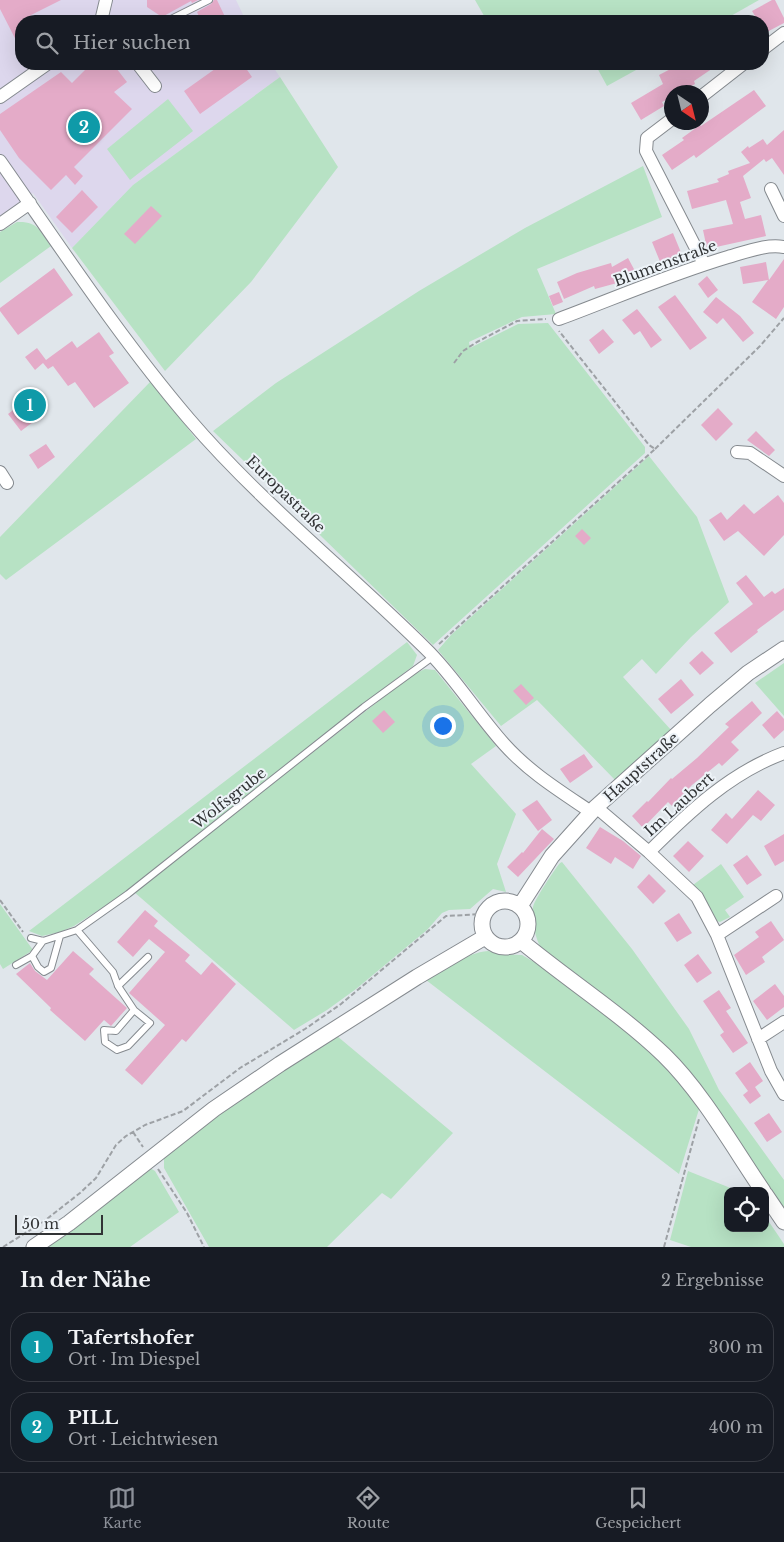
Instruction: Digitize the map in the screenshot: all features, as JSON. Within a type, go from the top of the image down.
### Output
[{"type":"street","points":[[102,15],[106,0]]},
{"type":"street","points":[[769,44],[784,33]]},
{"type":"street","points":[[0,97],[38,70]]},
{"type":"street","points":[[143,70],[155,86]]},
{"type":"street","points":[[709,91],[735,70]]},
{"type":"street","points":[[664,125],[647,138],[646,152],[704,264]]},
{"type":"street","name":"Europastraße","points":[[0,161],[142,361],[189,420],[268,500],[432,655],[518,759],[537,775],[594,810],[649,852],[697,897],[717,935],[771,1071],[784,1094]]},
{"type":"street","points":[[771,189],[784,216]]},
{"type":"street","points":[[0,224],[30,203]]},
{"type":"street","name":"Blumenstraße","points":[[559,319],[704,264],[755,249],[776,246],[784,247]]},
{"type":"street","points":[[737,452],[750,453],[784,476]]},
{"type":"street","name":"Hauptstraße","points":[[520,906],[552,856],[594,810],[710,705],[748,673],[784,649]]},
{"type":"street","name":"Im Laubert","points":[[649,852],[702,802],[728,781],[769,758],[784,753]]},
{"type":"street","points":[[717,935],[776,896]]},
{"type":"street","points":[[500,901],[511,901],[520,906],[526,914],[528,923],[526,933],[521,941],[512,946],[502,947],[493,944],[485,937],[481,922],[490,906],[500,901]]},
{"type":"street","points":[[34,1247],[69,1223],[214,1109],[280,1064],[417,977],[485,937]]},
{"type":"street","points":[[521,941],[631,1026],[665,1056],[706,1106],[760,1187]]},
{"type":"street","points":[[758,1039],[784,1022]]},
{"type":"street","points":[[769,1200],[784,1222]]},
{"type":"lane","points":[[179,15],[209,0]]},
{"type":"lane","name":"Wolfsgrube","points":[[43,941],[77,930],[128,894],[432,655]]},
{"type":"lane","points":[[77,930],[113,972],[118,986],[134,1010],[150,1023],[128,1046],[117,1050],[104,1042],[104,1030],[116,1031],[134,1010]]},
{"type":"lane","points":[[32,956],[38,967],[44,972],[51,968],[60,936]]},
{"type":"lane","points":[[16,965],[32,956],[43,941],[31,938]]},
{"type":"lane","points":[[118,986],[148,957]]},
{"type":"path","points":[[432,655],[654,449],[760,346],[784,318]]},
{"type":"path","points":[[454,363],[463,351],[517,321],[559,319],[555,327],[654,449]]},
{"type":"path","points":[[0,900],[21,930],[31,938]]},
{"type":"path","points":[[3,1247],[43,1222],[80,1194],[96,1178],[116,1145],[133,1132],[145,1124],[182,1111],[240,1068],[341,1004],[446,916],[484,914]]},
{"type":"path","points":[[664,1247],[699,1119],[706,1106]]},
{"type":"path","points":[[133,1132],[187,1213],[204,1247]]},
{"type":"shaded area","points":[[0,0],[236,0],[243,15],[15,15],[15,70],[275,70],[280,77],[133,185],[72,248],[33,193],[0,216]]},
{"type":"green space","points":[[475,0],[759,0],[733,15],[484,15]]},
{"type":"green space","points":[[598,70],[636,70],[607,86]]},
{"type":"green space","points":[[280,77],[338,167],[251,282],[165,371],[72,248],[133,185]]},
{"type":"green space","points":[[168,99],[193,131],[130,180],[107,149]]},
{"type":"green space","points":[[643,166],[662,217],[537,269],[556,314],[522,317],[469,342],[470,348],[518,324],[548,323],[645,447],[645,453],[433,645],[213,431],[276,383],[419,291],[525,228]]},
{"type":"green space","points":[[17,222],[34,225],[51,246],[0,283],[0,232]]},
{"type":"green space","points":[[151,381],[196,439],[6,580],[0,574],[0,537]]},
{"type":"green space","points":[[649,456],[697,517],[729,602],[691,637],[656,674],[642,659],[623,677],[672,731],[616,781],[537,700],[501,726],[438,650],[451,635]]},
{"type":"green space","points":[[407,642],[417,655],[413,666],[131,889],[74,926],[60,932],[42,936],[29,931]]},
{"type":"green space","points":[[784,663],[784,716],[755,683]]},
{"type":"green space","points":[[425,669],[435,670],[496,746],[471,764],[516,814],[497,864],[506,892],[493,889],[470,909],[449,910],[442,913],[427,930],[356,989],[327,1010],[294,1030],[134,892],[412,675]]},
{"type":"green space","points":[[562,862],[632,949],[689,1029],[719,1090],[784,1180],[784,1210],[706,1096],[540,946],[534,927],[533,907]]},
{"type":"green space","points":[[721,864],[744,897],[725,910],[730,917],[720,922],[717,921],[702,895],[693,885]]},
{"type":"green space","points":[[0,904],[33,950],[3,969],[0,964]]},
{"type":"green space","points":[[488,951],[499,954],[522,955],[546,969],[604,1011],[660,1058],[700,1106],[679,1174],[426,980],[464,958]]},
{"type":"green space","points":[[337,1036],[453,1133],[391,1199],[382,1193],[327,1247],[209,1247],[164,1168],[164,1156],[259,1085]]},
{"type":"green space","points":[[150,1168],[155,1171],[179,1212],[130,1247],[45,1247]]},
{"type":"green space","points":[[688,1171],[728,1187],[724,1187],[724,1232],[769,1232],[769,1222],[784,1244],[784,1247],[691,1247],[670,1240]]},
{"type":"building","points":[[0,0],[61,0],[31,15],[15,15],[15,38],[0,9]]},
{"type":"building","points":[[147,0],[198,0],[192,3],[191,1],[166,15],[159,15],[147,7]]},
{"type":"building","points":[[214,0],[217,0],[224,15],[198,15],[197,12],[211,4]]},
{"type":"building","points":[[775,0],[784,18],[784,23],[769,31],[769,15],[754,15],[752,11]]},
{"type":"building","points":[[85,70],[118,70],[127,82],[114,92],[132,109],[74,167],[83,176],[75,185],[66,175],[51,190],[19,158],[0,130],[0,114],[61,72],[72,83]]},
{"type":"building","points":[[214,70],[247,70],[252,77],[200,114],[184,91]]},
{"type":"building","points":[[669,70],[710,70],[694,81],[695,84],[693,85],[664,85],[664,101],[662,102],[664,106],[641,120],[631,103],[663,84],[659,75]]},
{"type":"building","points":[[754,90],[766,106],[696,158],[694,155],[672,170],[662,155],[684,140],[682,138],[693,130],[709,130],[709,121]]},
{"type":"building","points":[[784,130],[784,175],[772,158],[766,162],[764,159],[743,176],[751,198],[740,202],[745,219],[761,215],[766,236],[707,249],[703,230],[733,224],[726,200],[692,209],[687,191],[719,182],[717,179],[729,174],[728,171],[750,163],[741,152],[748,146],[749,148],[763,139],[767,145]]},
{"type":"building","points":[[82,190],[98,207],[72,233],[56,217]]},
{"type":"building","points":[[151,206],[162,216],[135,244],[124,234]]},
{"type":"building","points":[[673,233],[682,255],[661,264],[652,242]]},
{"type":"building","points":[[628,258],[635,271],[616,281],[617,283],[595,289],[594,286],[564,299],[557,282],[577,273],[611,263],[612,267]]},
{"type":"building","points":[[784,259],[784,307],[776,319],[752,302],[768,280],[743,284],[740,267],[766,262],[769,280]]},
{"type":"building","points":[[54,268],[73,295],[18,335],[0,311],[0,308]]},
{"type":"building","points":[[707,276],[718,290],[708,298],[698,284]]},
{"type":"building","points":[[559,292],[563,302],[553,306],[549,296]]},
{"type":"building","points":[[675,295],[707,338],[690,350],[658,307]]},
{"type":"building","points":[[716,297],[740,316],[754,333],[743,342],[723,318],[717,324],[703,312]]},
{"type":"building","points":[[637,309],[662,340],[651,348],[640,331],[634,335],[622,320]]},
{"type":"building","points":[[603,329],[614,342],[599,354],[589,340]]},
{"type":"building","points":[[99,332],[114,353],[109,356],[129,383],[94,408],[75,382],[68,386],[53,366],[48,369],[43,363],[35,370],[25,357],[37,348],[46,360],[72,341],[77,348]]},
{"type":"building","points":[[32,396],[45,413],[21,431],[8,414]]},
{"type":"building","points":[[718,408],[733,424],[716,441],[701,425]]},
{"type":"building","points":[[756,431],[775,450],[769,456],[747,440]]},
{"type":"building","points":[[46,444],[55,457],[38,469],[29,455]]},
{"type":"building","points":[[778,495],[784,503],[784,535],[764,556],[738,531],[724,541],[709,520],[721,512],[727,520],[744,504],[754,514]]},
{"type":"building","points":[[582,529],[591,538],[584,545],[575,536]]},
{"type":"building","points":[[746,575],[764,597],[772,591],[775,594],[784,588],[784,610],[731,653],[714,633],[753,604],[736,583]]},
{"type":"building","points":[[702,651],[714,663],[700,675],[689,663]]},
{"type":"building","points":[[681,679],[694,695],[671,714],[658,699]]},
{"type":"building","points":[[521,684],[534,698],[526,705],[513,691]]},
{"type":"building","points":[[752,701],[762,713],[731,742],[739,750],[722,766],[719,763],[692,785],[672,806],[668,802],[643,828],[632,816],[671,778],[697,758],[729,727],[725,724]]},
{"type":"building","points":[[384,710],[395,722],[383,733],[372,721]]},
{"type":"building","points":[[777,711],[784,719],[784,730],[774,739],[762,725]]},
{"type":"building","points":[[584,754],[593,767],[570,783],[560,769]]},
{"type":"building","points":[[758,790],[775,805],[761,821],[753,815],[727,844],[711,830],[726,813],[732,819]]},
{"type":"building","points":[[537,800],[552,820],[538,831],[522,810]]},
{"type":"building","points":[[600,827],[623,841],[641,856],[633,869],[615,857],[611,864],[586,848]]},
{"type":"building","points":[[542,829],[554,839],[518,877],[507,867],[523,853]]},
{"type":"building","points":[[784,834],[784,861],[775,866],[764,846]]},
{"type":"building","points":[[688,841],[704,856],[689,872],[673,856]]},
{"type":"building","points":[[747,855],[762,875],[747,885],[733,865]]},
{"type":"building","points":[[649,874],[666,891],[653,904],[637,887]]},
{"type":"building","points":[[145,910],[158,921],[154,926],[190,955],[185,961],[201,975],[212,962],[236,984],[186,1042],[182,1039],[142,1085],[125,1070],[165,1025],[129,993],[165,952],[149,939],[133,957],[117,942]]},
{"type":"building","points":[[679,913],[692,933],[677,942],[664,923]]},
{"type":"building","points":[[771,921],[784,940],[762,957],[765,962],[746,975],[734,955],[759,937],[755,932]]},
{"type":"building","points":[[73,951],[94,969],[89,974],[127,1008],[111,1026],[104,1020],[85,1041],[50,1010],[51,1008],[16,974],[30,963],[35,971],[47,980]]},
{"type":"building","points":[[698,954],[712,973],[697,983],[684,965]]},
{"type":"building","points":[[775,984],[784,996],[784,1007],[767,1020],[753,1001]]},
{"type":"building","points":[[719,990],[731,1008],[726,1011],[748,1043],[733,1053],[720,1035],[724,1032],[703,1001]]},
{"type":"building","points":[[750,1062],[763,1081],[755,1087],[761,1096],[750,1104],[743,1095],[748,1091],[735,1073]]},
{"type":"building","points":[[769,1113],[782,1132],[767,1142],[754,1123]]},
{"type":"place","name":"PILL","points":[[84,127]]},
{"type":"place","name":"Tafertshofer","points":[[30,405]]}]
